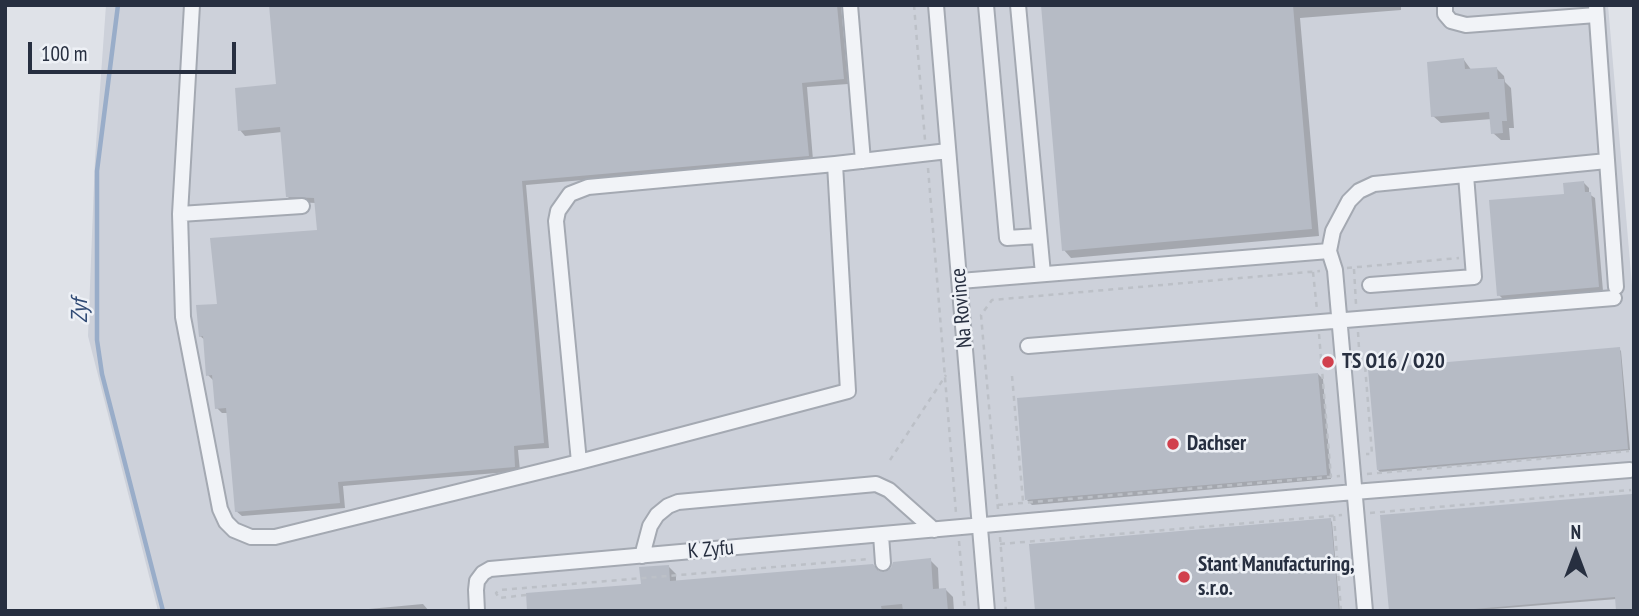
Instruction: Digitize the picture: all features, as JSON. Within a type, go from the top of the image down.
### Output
[{"type":"street","points":[[192,5],[180,214],[183,317],[220,509],[226,522],[234,530],[251,537],[275,537],[579,462],[848,391],[835,164]]},
{"type":"street","points":[[850,5],[863,161]]},
{"type":"street","name":"Na Rovince","points":[[936,5],[987,611]]},
{"type":"street","points":[[986,5],[1007,238],[1039,236]]},
{"type":"street","points":[[1018,5],[1043,274]]},
{"type":"street","points":[[1028,346],[1318,322],[1615,292],[1596,10],[1466,25],[1451,21],[1445,15],[1445,5]]},
{"type":"street","points":[[579,462],[556,221],[562,202],[569,194],[589,187],[835,164],[948,150]]},
{"type":"street","points":[[1364,611],[1335,270],[1329,250],[1333,231],[1349,201],[1359,191],[1374,184],[1607,161]]},
{"type":"street","points":[[1370,285],[1475,277],[1466,175]]},
{"type":"street","points":[[180,214],[302,206]]},
{"type":"street","points":[[960,281],[1329,250]]},
{"type":"street","name":"K Zyfu","points":[[477,611],[477,583],[488,569],[934,530],[956,537],[979,526],[1630,470]]},
{"type":"street","points":[[642,556],[650,526],[657,515],[678,502],[876,484],[889,491],[934,530]]},
{"type":"street","points":[[881,535],[883,560]]},
{"type":"path","points":[[914,5],[946,375],[956,537],[965,611]]},
{"type":"path","points":[[1313,272],[1331,477]]},
{"type":"path","points":[[890,460],[946,375]]},
{"type":"path","points":[[1012,376],[1023,503]]},
{"type":"path","points":[[998,505],[1629,451]]},
{"type":"path","points":[[1000,544],[1631,491]]},
{"type":"path","points":[[1334,516],[1341,611]]},
{"type":"path","points":[[524,588],[525,595],[499,598],[496,593],[498,590],[883,560]]},
{"type":"shaded area","points":[[106,5],[1608,5],[1634,309],[1634,611],[158,611],[88,336],[95,159]]},
{"type":"building","points":[[269,5],[837,5],[844,79],[802,83],[809,156],[522,181],[544,443],[514,446],[515,467],[338,482],[340,503],[235,512],[226,408],[215,409],[212,375],[206,376],[203,336],[199,337],[196,305],[217,304],[210,238],[317,230],[314,198],[286,197],[280,127],[238,131],[235,88],[276,84]]},
{"type":"building","points":[[1041,5],[1293,5],[1312,229],[1062,251]]},
{"type":"building","points":[[1464,58],[1465,69],[1497,67],[1498,79],[1504,79],[1507,121],[1502,121],[1503,133],[1491,134],[1489,112],[1431,117],[1427,62]]},
{"type":"building","points":[[1584,181],[1585,192],[1591,192],[1599,287],[1497,296],[1489,200],[1564,194],[1563,183]]},
{"type":"building","points":[[1620,347],[1628,449],[1377,470],[1368,369]]},
{"type":"building","name":"Dachser","points":[[1318,373],[1327,475],[1025,500],[1017,398]]},
{"type":"building","points":[[1632,494],[1634,611],[1616,611],[1615,597],[1451,611],[1389,611],[1380,515]]},
{"type":"building","name":"Stant Manufacturing, s.r.o.","points":[[1331,518],[1339,611],[1035,611],[1029,544]]},
{"type":"building","points":[[931,558],[933,589],[946,588],[948,611],[903,611],[902,604],[881,606],[882,611],[527,611],[526,593],[641,584],[639,567],[669,565],[670,581],[873,564],[878,571],[884,572],[891,568],[893,562]]},
{"type":"waterway","name":"Zyf","points":[[118,5],[97,171],[97,340],[102,374],[163,611]]},
{"type":"place","name":"TS O16 / O20","points":[[1328,362]]},
{"type":"place","name":"Dachser","points":[[1173,444]]},
{"type":"place","name":"Stant Manufacturing, s.r.o.","points":[[1184,577]]}]
